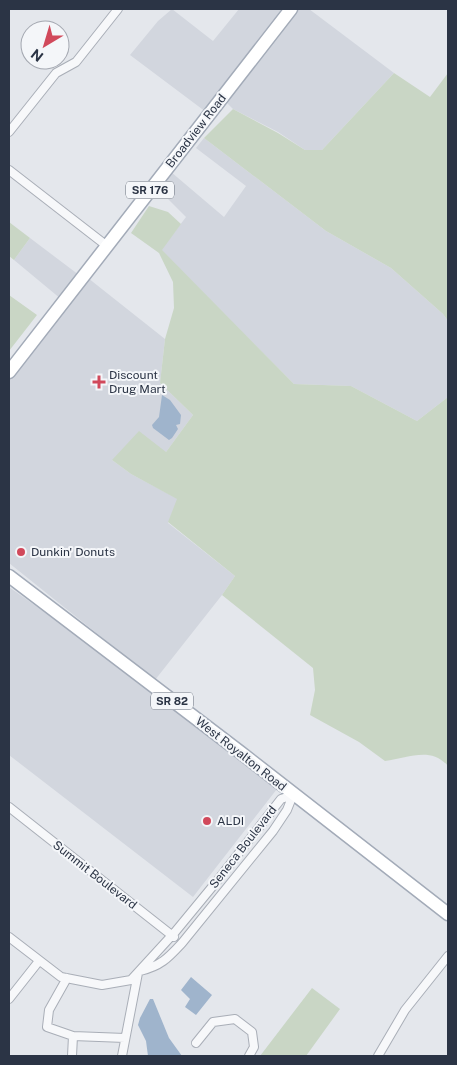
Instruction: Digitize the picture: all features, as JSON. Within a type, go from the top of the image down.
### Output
[{"type":"main road","name":"Broadview Road","points":[[9,372],[291,9]]},
{"type":"main road","name":"West Royalton Road","points":[[9,576],[448,914]]},
{"type":"street","points":[[9,132],[56,72],[76,62],[118,9]]},
{"type":"street","points":[[9,170],[107,246]]},
{"type":"street","name":"Seneca Boulevard","points":[[9,937],[61,977],[102,985],[131,980],[217,881],[280,799],[293,795]]},
{"type":"street","name":"Seneca Boulevard","points":[[139,972],[154,968],[166,961],[182,943],[273,831],[287,810],[293,795]]},
{"type":"street","name":"Summit Boulevard","points":[[9,807],[182,943]]},
{"type":"street","points":[[378,1056],[405,1010],[448,956]]},
{"type":"street","points":[[9,999],[39,960]]},
{"type":"street","points":[[122,1056],[124,1038],[139,972]]},
{"type":"street","points":[[67,978],[49,1010],[47,1027],[73,1036],[124,1038]]},
{"type":"street","points":[[196,1043],[214,1022],[235,1019],[252,1032],[254,1047],[249,1056]]},
{"type":"street","points":[[72,1056],[73,1036]]},
{"type":"shaded area","points":[[172,9],[213,41],[239,9],[285,9],[206,112],[130,55],[158,21]]},
{"type":"shaded area","points":[[297,9],[309,9],[394,73],[322,150],[305,150],[278,132],[233,109],[226,102]]},
{"type":"shaded area","points":[[204,138],[326,231],[391,268],[443,314],[448,321],[448,397],[417,421],[351,386],[294,384],[161,250],[186,217],[159,190],[171,172],[224,217],[246,186],[196,148]]},
{"type":"shaded area","points":[[30,238],[79,275],[61,299],[14,260]]},
{"type":"shaded area","points":[[88,278],[165,339],[160,383],[193,415],[166,452],[112,460],[131,474],[178,499],[168,523],[235,576],[155,680],[9,563],[9,380]]},
{"type":"shaded area","points":[[9,587],[67,628],[277,789],[193,897],[9,755]]},
{"type":"green space","points":[[394,73],[430,97],[448,73],[448,321],[443,314],[391,268],[326,231],[204,138],[233,109],[305,150],[322,150]]},
{"type":"green space","points":[[149,206],[168,212],[181,224],[162,250],[294,384],[351,386],[417,421],[448,397],[448,766],[434,756],[427,755],[385,761],[359,742],[310,715],[315,690],[313,668],[222,595],[235,576],[168,522],[177,499],[131,474],[112,460],[139,431],[166,452],[193,415],[160,383],[165,339],[174,308],[173,282],[159,253],[131,233]]},
{"type":"green space","points":[[9,222],[30,238],[14,260],[9,256]]},
{"type":"green space","points":[[9,295],[37,315],[9,351]]},
{"type":"green space","points":[[312,988],[340,1009],[306,1056],[260,1056]]},
{"type":"water","points":[[162,395],[170,400],[181,415],[180,424],[176,425],[178,429],[169,440],[153,428],[152,425],[159,417]]},
{"type":"water","points":[[191,977],[212,995],[196,1015],[185,1007],[190,999],[181,990]]},
{"type":"water","points":[[150,999],[153,999],[169,1038],[182,1056],[148,1056],[146,1041],[138,1025]]},
{"type":"place","name":"Discount Drug Mart","points":[[99,382]]},
{"type":"place","name":"Dunkin' Donuts","points":[[21,552]]},
{"type":"place","name":"ALDI","points":[[207,821]]}]
